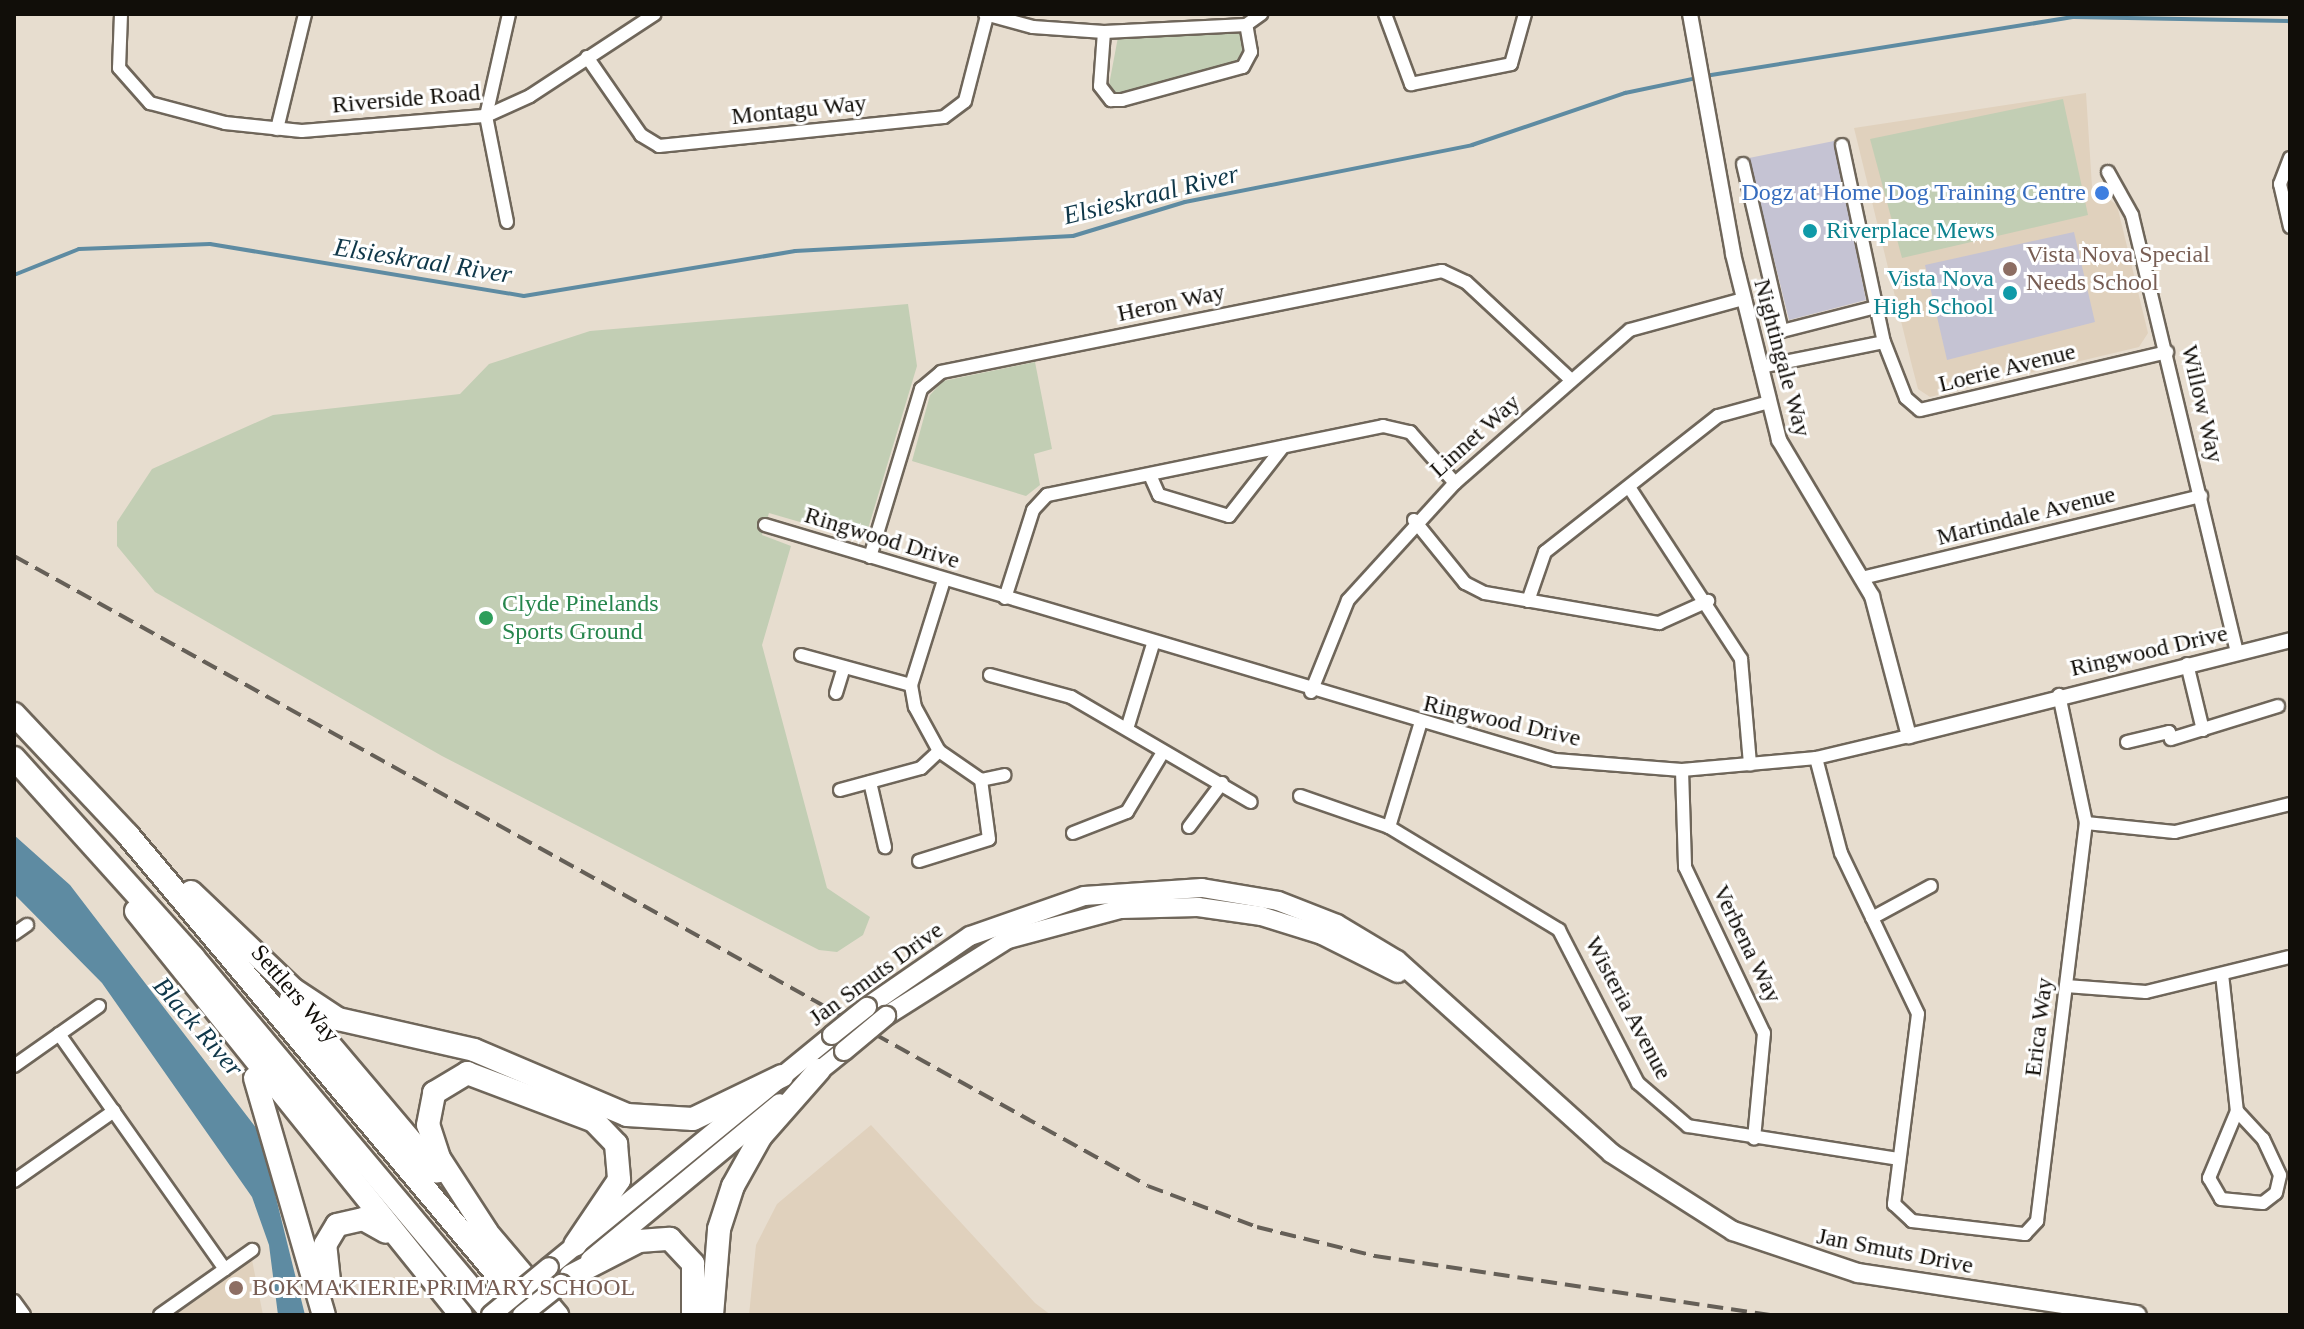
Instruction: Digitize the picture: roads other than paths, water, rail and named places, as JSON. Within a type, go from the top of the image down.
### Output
[{"type":"highway","name":"Settlers Way","points":[[14,714],[128,835],[531,1315]]},
{"type":"highway","points":[[14,758],[107,862],[492,1315]]},
{"type":"highway","points":[[128,835],[252,952],[338,1019],[474,1050],[641,1119],[703,1117],[782,1076]]},
{"type":"highway","points":[[107,862],[235,1041],[461,1315]]},
{"type":"highway","points":[[252,952],[557,1315]]},
{"type":"highway","points":[[235,1041],[269,1108],[324,1315]]},
{"type":"highway","points":[[712,1315],[719,1229],[733,1186],[761,1136],[819,1070]]},
{"type":"highway","points":[[487,1232],[439,1158],[428,1125],[434,1093],[467,1073],[507,1082],[610,1135],[620,1153],[619,1180],[575,1245]]},
{"type":"highway","points":[[337,1315],[324,1254],[333,1229],[367,1220],[405,1249]]},
{"type":"highway","points":[[566,1280],[639,1241],[670,1239],[692,1259],[693,1315]]},
{"type":"main road","name":"Jan Smuts Drive","points":[[492,1315],[832,1035],[943,951],[1021,914],[1084,896],[1160,887],[1241,893],[1337,924],[1397,960],[1634,1170],[1744,1236],[1858,1273],[2137,1315]]},
{"type":"main road","name":"Jan Smuts Drive","points":[[522,1315],[886,1016],[1008,939],[1078,917],[1160,907],[1296,925],[1440,1001]]},
{"type":"street","name":"Riverside Road","points":[[121,14],[117,57],[138,95],[225,123],[277,129],[486,116],[655,14]]},
{"type":"street","points":[[277,129],[305,14]]},
{"type":"street","points":[[507,222],[486,116],[509,14]]},
{"type":"street","points":[[986,15],[1104,32],[1246,25],[1261,14]]},
{"type":"street","points":[[1385,14],[1401,72],[1411,84],[1511,64],[1525,14]]},
{"type":"street","name":"Nightingale Way","points":[[1690,14],[1743,299],[1781,448],[1862,578],[1879,614],[1909,736]]},
{"type":"street","name":"Montagu Way","points":[[587,57],[641,135],[659,146],[897,122],[944,117],[963,107],[986,15]]},
{"type":"street","points":[[1104,32],[1100,86],[1111,100],[1122,100],[1243,67],[1251,52],[1246,25]]},
{"type":"street","points":[[1760,367],[1884,342],[1842,145]]},
{"type":"street","points":[[2290,158],[2280,184],[2290,227]]},
{"type":"street","points":[[1743,164],[1782,331],[1876,307]]},
{"type":"street","name":"Willow Way","points":[[2108,172],[2132,215],[2237,653]]},
{"type":"street","name":"Heron Way","points":[[870,557],[921,389],[941,372],[1442,271],[1466,282],[1571,380]]},
{"type":"street","name":"Linnet Way","points":[[1311,692],[1348,600],[1414,520],[1630,330],[1743,299]]},
{"type":"street","name":"Loerie Avenue","points":[[1884,342],[1906,398],[1920,410],[2167,352]]},
{"type":"street","points":[[1528,601],[1545,552],[1718,416],[1769,402]]},
{"type":"street","points":[[1005,598],[1039,499],[1283,447],[1397,427],[1420,441],[1455,483]]},
{"type":"street","points":[[1150,475],[1159,495],[1229,516],[1283,447]]},
{"type":"street","points":[[1629,487],[1708,601],[1741,659],[1750,765]]},
{"type":"street","name":"Martindale Avenue","points":[[1862,578],[2201,496]]},
{"type":"street","points":[[1414,520],[1465,583],[1528,601],[1659,623],[1708,601]]},
{"type":"street","name":"Ringwood Drive","points":[[765,525],[1420,725],[1555,760],[1682,770],[1816,758],[2059,695],[2290,640]]},
{"type":"street","points":[[944,580],[911,685],[939,751],[981,780],[1004,775]]},
{"type":"street","points":[[1127,729],[1153,644]]},
{"type":"street","points":[[801,655],[911,685]]},
{"type":"street","points":[[2187,664],[2203,730]]},
{"type":"street","points":[[836,693],[844,667]]},
{"type":"street","points":[[990,675],[1071,697],[1251,802]]},
{"type":"street","name":"Erica Way","points":[[1898,1159],[1892,1194],[1900,1213],[2015,1236],[2032,1229],[2086,823],[2059,695]]},
{"type":"street","points":[[2127,742],[2203,730],[2278,706]]},
{"type":"street","points":[[1389,827],[1420,725]]},
{"type":"street","points":[[840,790],[921,768],[939,751]]},
{"type":"street","points":[[1073,833],[1127,812],[1163,752]]},
{"type":"street","points":[[1816,758],[1837,843],[1918,1014],[1898,1159]]},
{"type":"street","name":"Verbena Way","points":[[1682,770],[1685,867],[1764,1033],[1754,1139]]},
{"type":"street","points":[[919,861],[989,839],[981,780]]},
{"type":"street","points":[[870,782],[885,847]]},
{"type":"street","points":[[1189,827],[1222,783]]},
{"type":"street","name":"Wisteria Avenue","points":[[1300,796],[1389,827],[1559,930],[1652,1100],[1708,1134],[1898,1159]]},
{"type":"street","points":[[2086,823],[2175,832],[2290,804]]},
{"type":"street","points":[[1872,918],[1931,886]]},
{"type":"street","points":[[14,934],[27,925]]},
{"type":"street","points":[[2066,986],[2135,993],[2290,957]]},
{"type":"street","points":[[2222,974],[2237,1111],[2212,1165],[2211,1188],[2221,1199],[2263,1203],[2276,1193],[2280,1175],[2263,1139],[2237,1111]]},
{"type":"street","points":[[14,1066],[99,1006]]},
{"type":"street","points":[[59,1034],[225,1269]]},
{"type":"street","points":[[14,1181],[114,1111]]},
{"type":"street","points":[[160,1315],[252,1250]]},
{"type":"street","points":[[14,1301],[24,1315]]},
{"type":"water","name":"Black River","points":[[14,835],[70,885],[260,1133],[305,1315],[278,1315],[269,1245],[252,1197],[102,983],[14,894]]},
{"type":"waterway","name":"Elsieskraal River","points":[[1705,76],[2074,17],[2290,21]]},
{"type":"waterway","name":"Elsieskraal River","points":[[14,275],[79,249],[210,244],[524,296],[795,251],[1073,236],[1185,202],[1472,145],[1625,93],[1697,78]]},
{"type":"railway","points":[[14,556],[1148,1186],[1257,1227],[1375,1256],[1772,1315]]},
{"type":"place","name":"Dogz at Home Dog Training Centre","points":[[2102,193]]},
{"type":"place","name":"Riverplace Mews","points":[[1810,231]]},
{"type":"place","name":"Vista Nova Special Needs School","points":[[2010,269]]},
{"type":"place","name":"Vista Nova High School","points":[[2010,293]]},
{"type":"place","name":"Clyde Pinelands Sports Ground","points":[[486,618]]},
{"type":"place","name":"BOKMAKIERIE PRIMARY SCHOOL","points":[[236,1288]]}]
